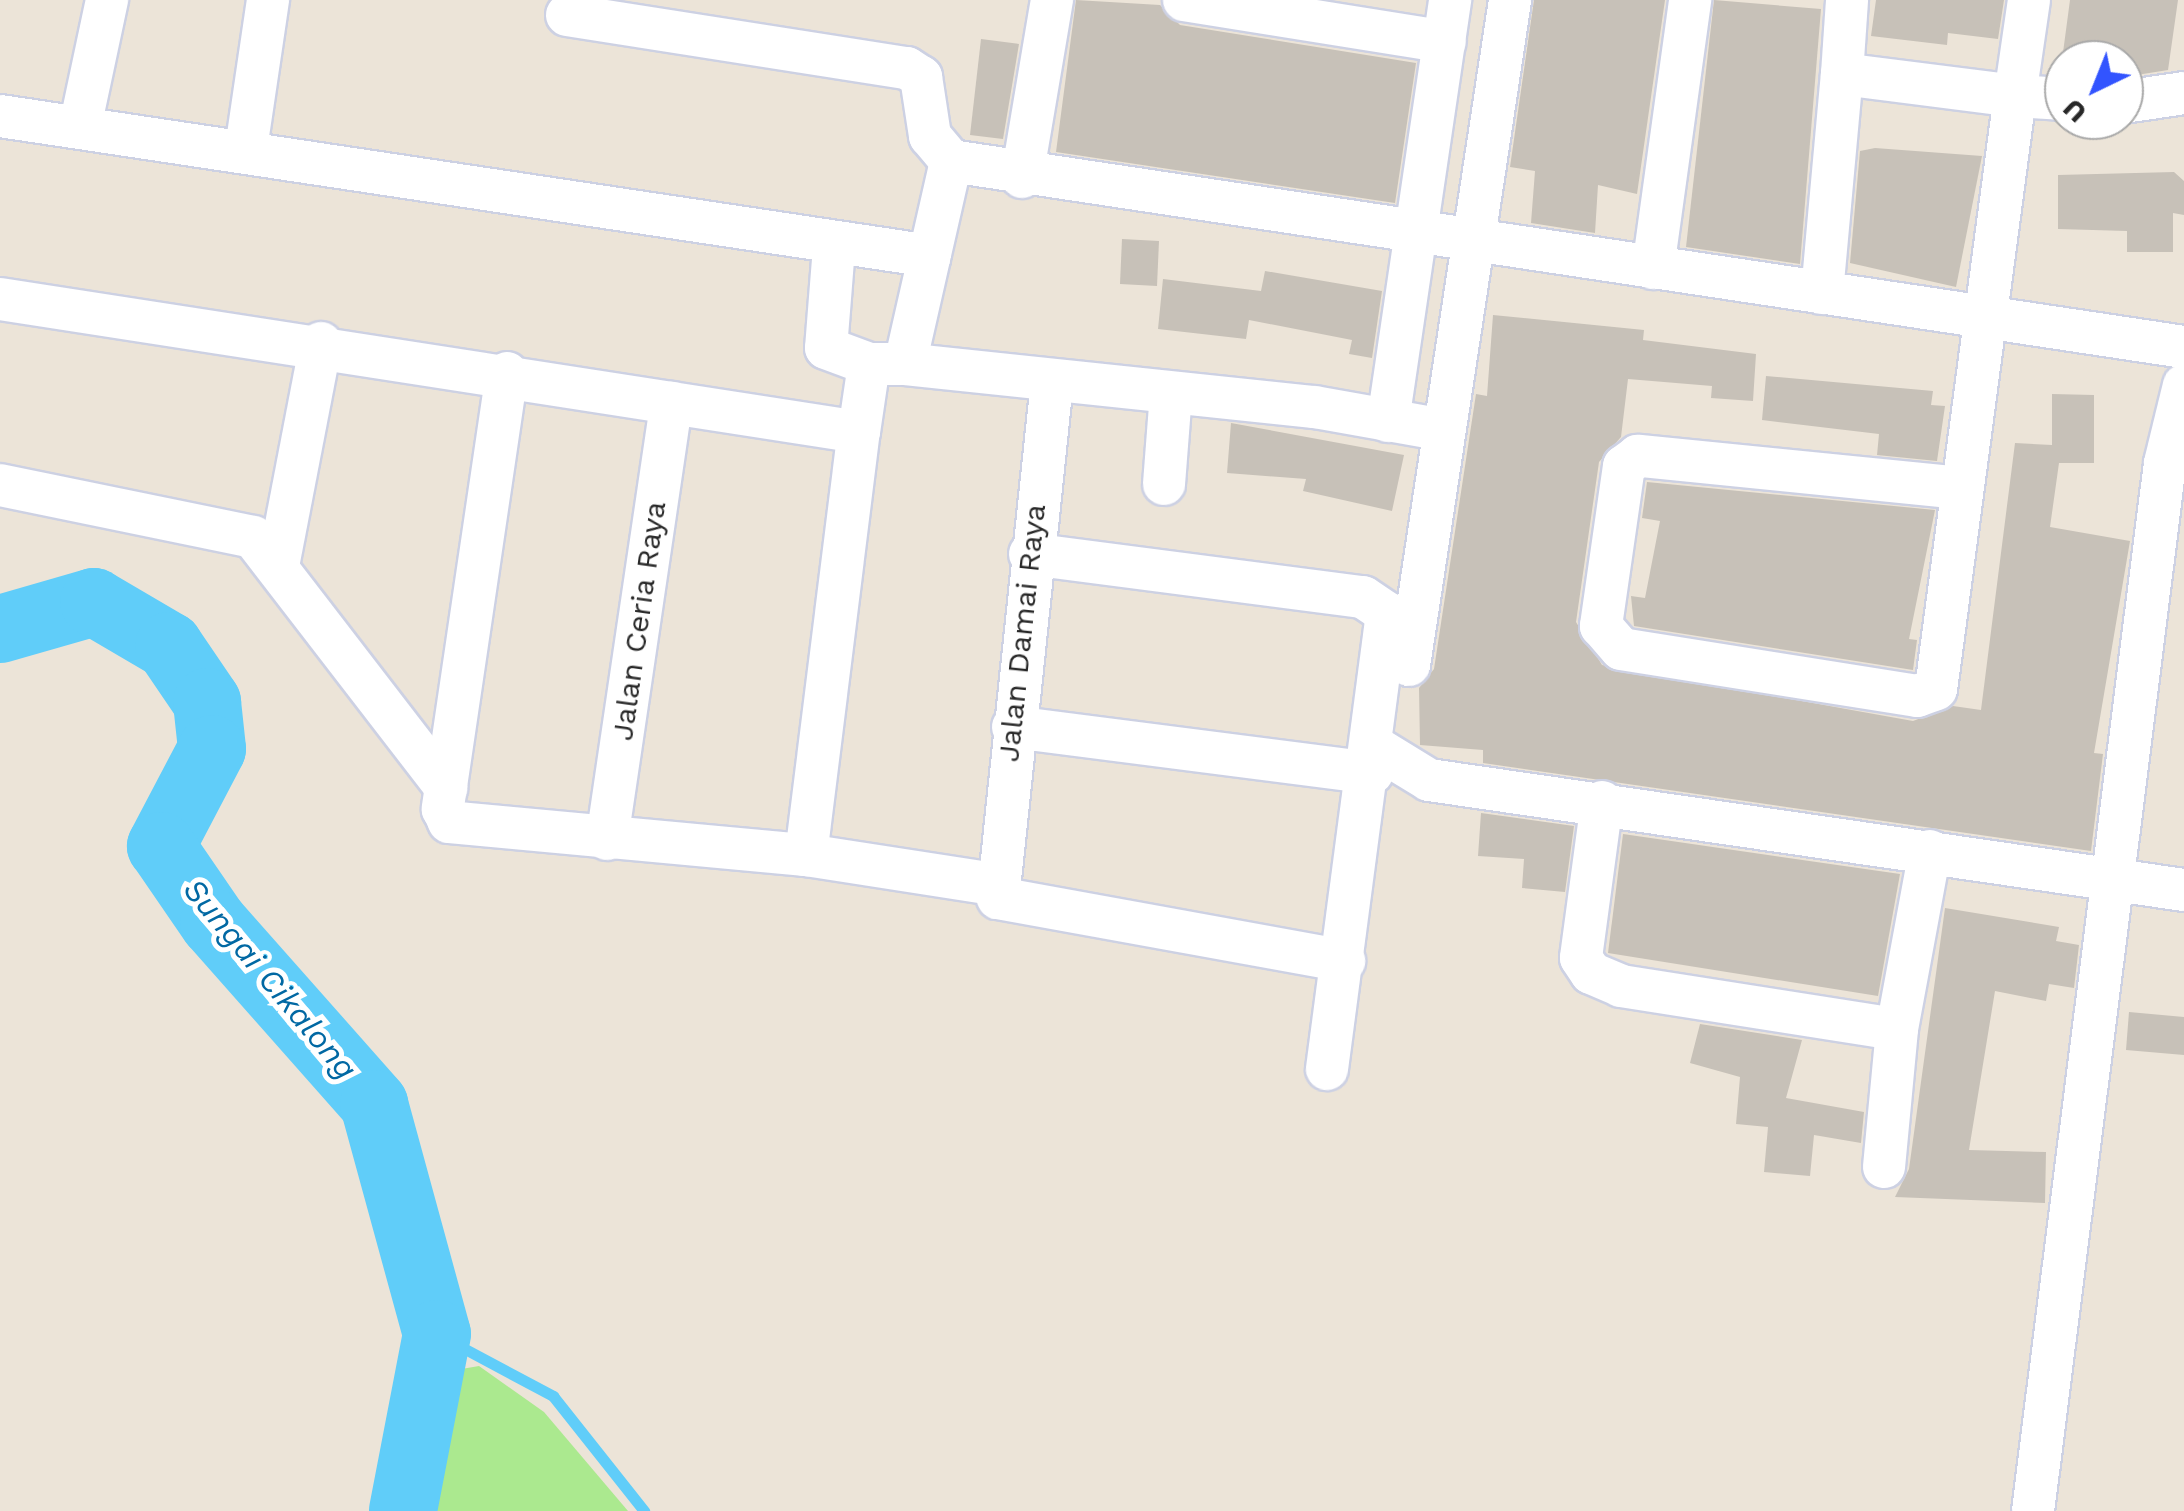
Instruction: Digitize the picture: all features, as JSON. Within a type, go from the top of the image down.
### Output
[{"type":"street","points":[[80,127],[107,0]]},
{"type":"street","points":[[246,149],[268,0]]},
{"type":"street","points":[[1022,177],[1052,0]]},
{"type":"street","points":[[1184,0],[1445,42]]},
{"type":"street","points":[[1388,422],[1450,0]]},
{"type":"street","points":[[1383,674],[1408,670],[1438,430],[1510,0]]},
{"type":"street","points":[[1653,268],[1690,0]]},
{"type":"street","points":[[1822,293],[1848,0]]},
{"type":"street","points":[[1962,488],[1638,456],[1624,466],[1600,626],[1621,649],[1928,694],[1939,683],[1962,488],[1980,318],[2029,0]]},
{"type":"street","points":[[567,15],[917,72],[927,129],[951,161],[1022,177],[1419,230],[2184,347]]},
{"type":"street","points":[[1842,74],[2044,98]]},
{"type":"street","points":[[2144,99],[2184,93]]},
{"type":"street","points":[[0,116],[246,149],[834,246],[930,256]]},
{"type":"street","points":[[806,855],[860,432],[930,256],[951,161]]},
{"type":"street","points":[[834,246],[826,348],[887,364],[1171,393],[1438,430]]},
{"type":"street","points":[[0,299],[321,343],[860,432]]},
{"type":"street","points":[[279,562],[321,343]]},
{"type":"street","points":[[506,373],[443,809],[462,827],[806,855],[993,884],[1004,904],[1019,908],[1344,961]]},
{"type":"street","name":"Jalan Damai Raya","points":[[993,884],[1052,382]]},
{"type":"street","points":[[2033,1511],[2165,464],[2184,385]]},
{"type":"street","points":[[1164,484],[1171,393]]},
{"type":"street","name":"Jalan Ceria Raya","points":[[607,838],[671,403]]},
{"type":"street","points":[[0,484],[238,531],[279,562],[446,788]]},
{"type":"street","points":[[1030,554],[1373,599],[1388,619],[1383,674],[1385,761],[1344,961],[1327,1069]]},
{"type":"street","points":[[1013,727],[1385,761],[1429,780],[1930,851],[2115,884],[2184,890]]},
{"type":"street","points":[[1602,802],[1581,958],[1591,973],[1621,986],[1897,1029]]},
{"type":"street","points":[[1884,1167],[1897,1029],[1930,851]]},
{"type":"green space","points":[[479,1366],[544,1412],[628,1511],[419,1511],[450,1371]]},
{"type":"building","points":[[1076,0],[1160,5],[1180,25],[1416,63],[1395,203],[1056,152]]},
{"type":"building","points":[[1534,0],[1665,0],[1637,194],[1598,185],[1595,233],[1531,223],[1535,171],[1510,167]]},
{"type":"building","points":[[1714,0],[1821,9],[1800,264],[1686,247]]},
{"type":"building","points":[[1876,0],[2004,0],[1998,39],[1948,33],[1947,45],[1871,36]]},
{"type":"building","points":[[2070,0],[2178,0],[2168,70],[2144,74],[2144,40],[2065,40]]},
{"type":"building","points":[[981,39],[1019,44],[1003,139],[970,135]]},
{"type":"building","points":[[1875,148],[1982,156],[1956,287],[1850,263],[1860,151]]},
{"type":"building","points":[[2174,172],[2184,181],[2184,215],[2173,213],[2173,252],[2127,252],[2127,231],[2058,229],[2058,175]]},
{"type":"building","points":[[1122,239],[1159,241],[1157,286],[1120,284]]},
{"type":"building","points":[[1265,271],[1382,291],[1372,358],[1349,354],[1352,340],[1249,320],[1246,339],[1158,329],[1163,279],[1261,291]]},
{"type":"building","points":[[1493,315],[1644,330],[1643,340],[1756,354],[1753,401],[1711,398],[1712,386],[1628,379],[1621,437],[1599,462],[1576,622],[1602,665],[1913,721],[1953,706],[1981,710],[2015,443],[2052,445],[2052,394],[2094,395],[2094,463],[2059,463],[2050,527],[2130,541],[2094,753],[2103,754],[2091,851],[1483,763],[1483,750],[1420,745],[1419,688],[1434,669],[1476,394],[1487,396]]},
{"type":"building","points":[[1766,376],[1933,391],[1931,405],[1945,406],[1937,461],[1877,455],[1879,434],[1762,420]]},
{"type":"building","points":[[1231,423],[1404,455],[1392,511],[1303,491],[1306,479],[1227,473]]},
{"type":"building","points":[[1647,482],[1935,510],[1909,639],[1917,640],[1913,670],[1634,626],[1631,596],[1645,598],[1660,521],[1642,518]]},
{"type":"building","points":[[1481,813],[1574,826],[1565,892],[1522,888],[1524,859],[1478,856]]},
{"type":"building","points":[[1623,834],[1900,874],[1878,996],[1608,953]]},
{"type":"building","points":[[1945,908],[2059,927],[2056,941],[2079,945],[2074,988],[2049,984],[2046,1001],[1995,991],[1969,1150],[2046,1152],[2045,1203],[1895,1197],[1909,1169]]},
{"type":"building","points":[[2129,1012],[2184,1017],[2184,1055],[2126,1050]]},
{"type":"building","points":[[1700,1024],[1802,1040],[1786,1098],[1864,1112],[1861,1143],[1814,1135],[1810,1176],[1764,1172],[1768,1127],[1736,1124],[1740,1077],[1690,1063]]},
{"type":"waterway","name":"Sungai Cikalong","points":[[0,629],[94,602],[169,646],[207,702],[212,749],[161,846],[214,923],[374,1104],[437,1334],[403,1511]]},
{"type":"waterway","points":[[437,1334],[553,1396],[644,1511]]}]
